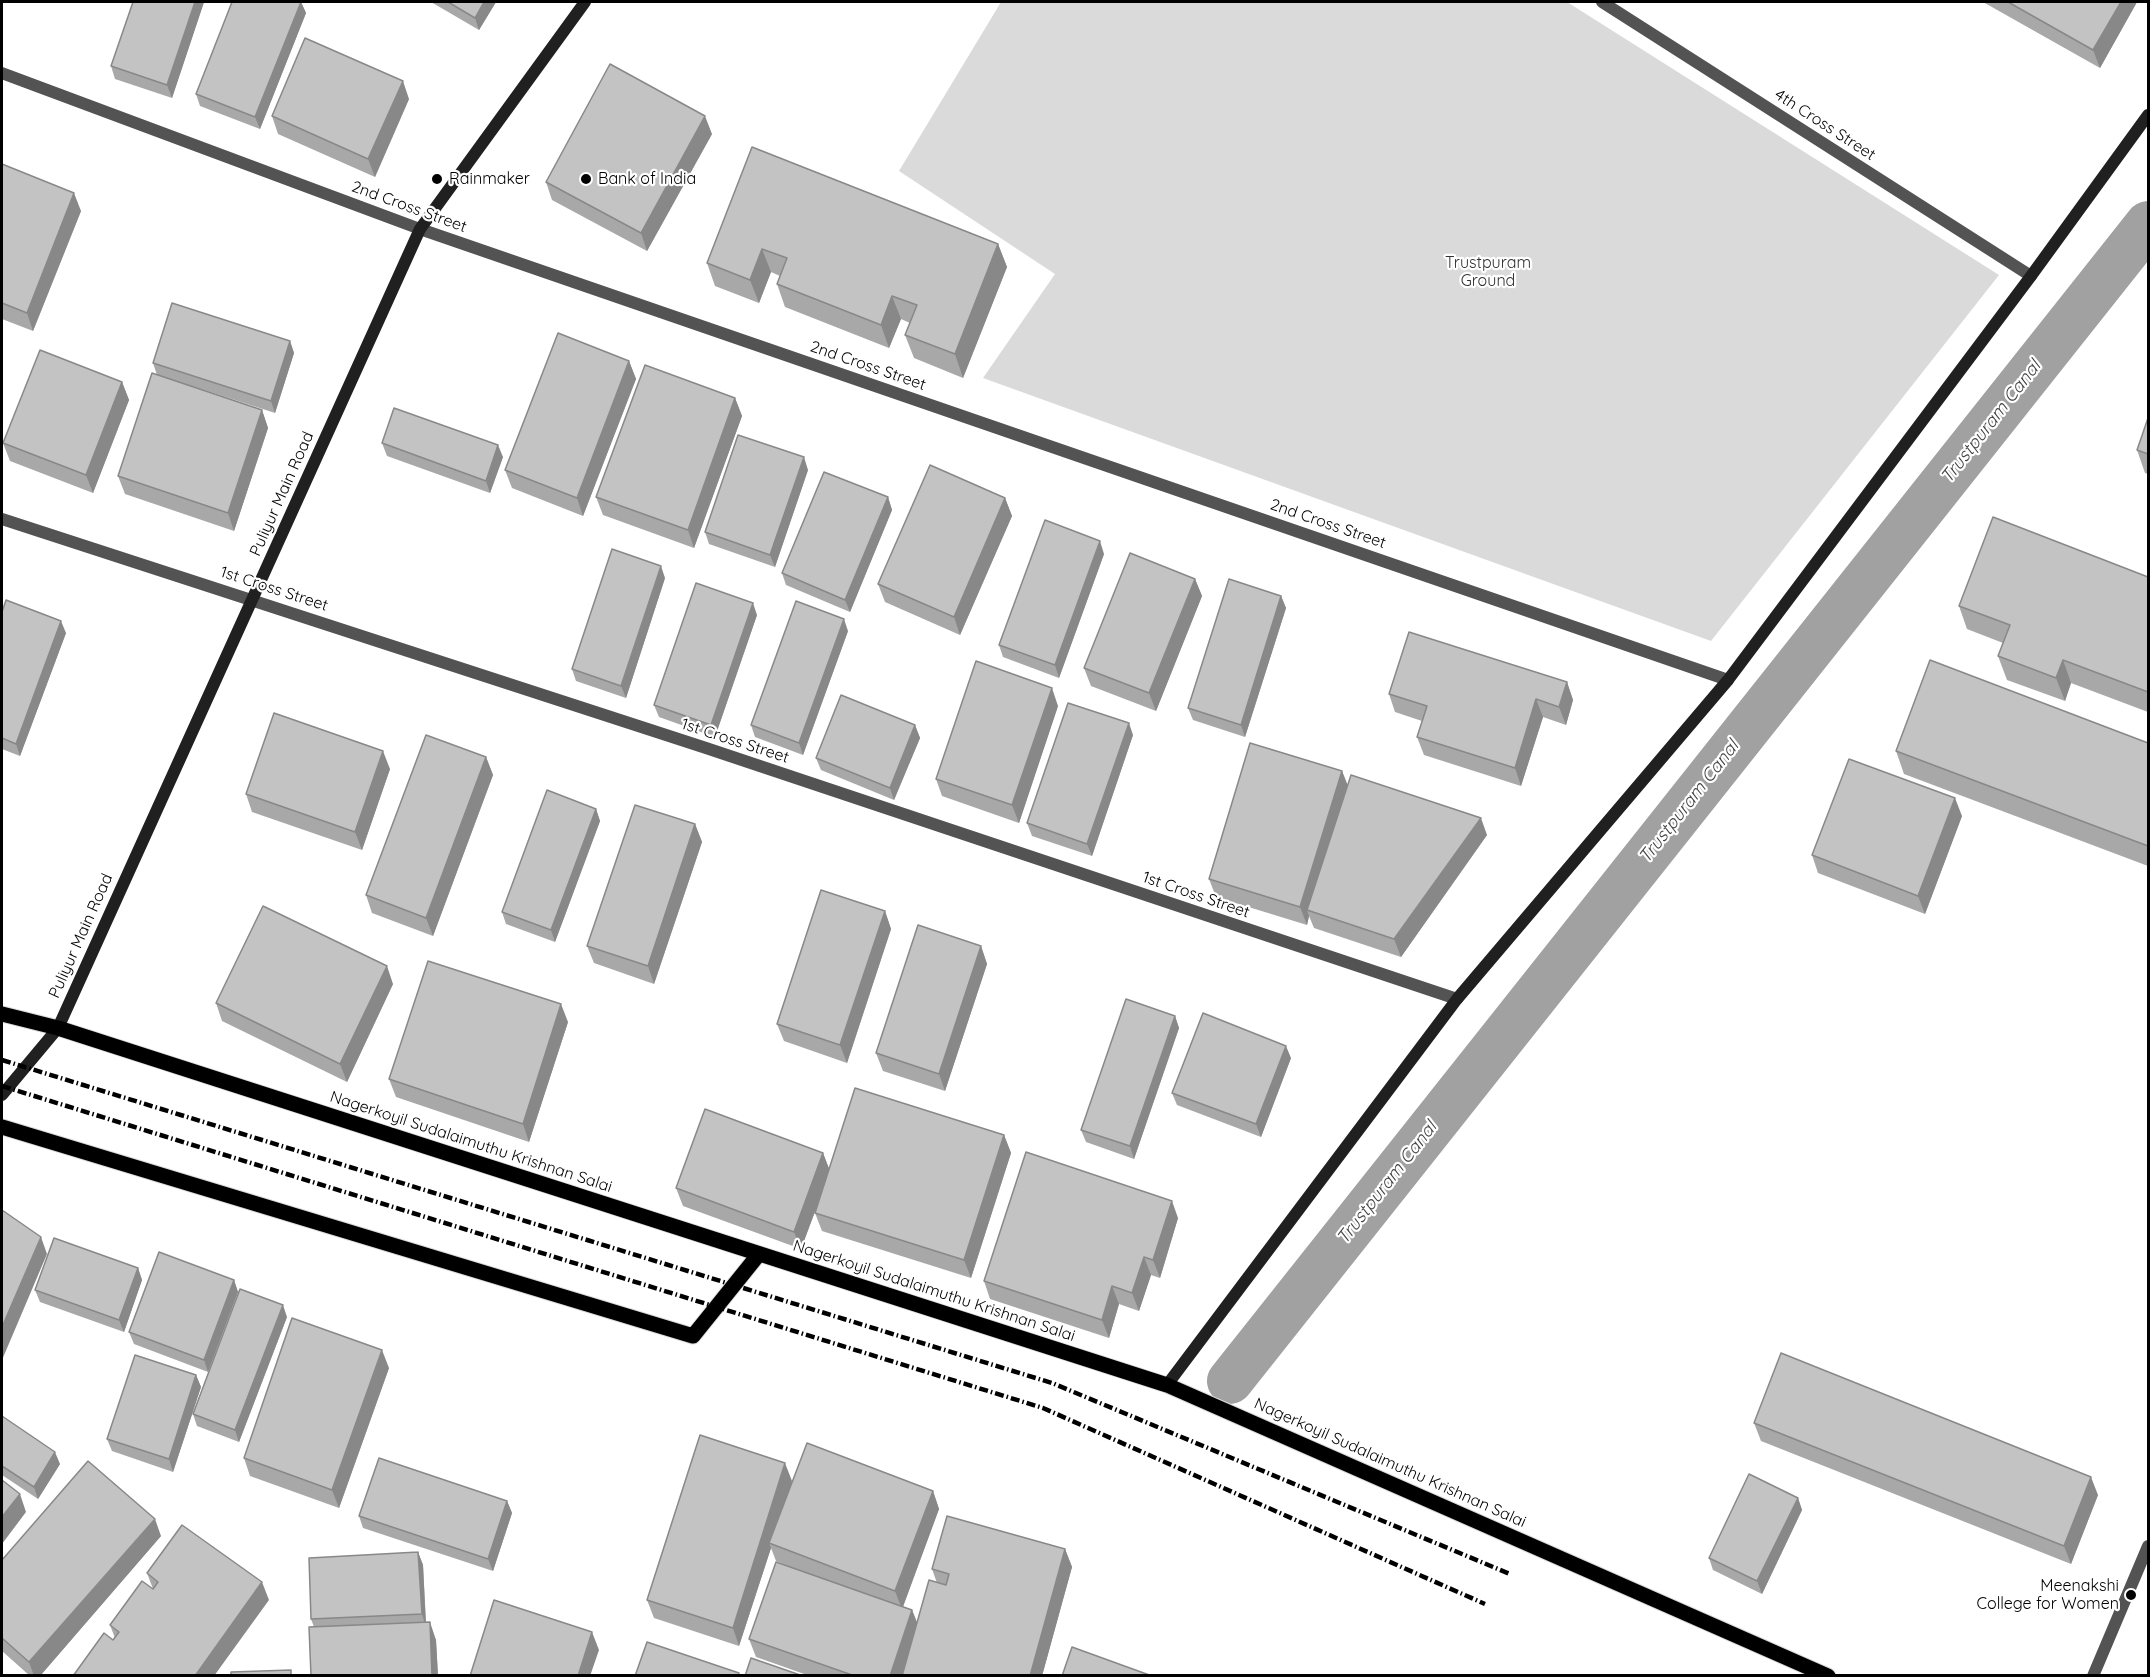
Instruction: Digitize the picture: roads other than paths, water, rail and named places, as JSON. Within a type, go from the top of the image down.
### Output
[{"type":"main road","name":"Nagerkoyil Sudalaimuthu Krishnan Salai","points":[[2,1014],[58,1028],[1167,1385],[1828,1676]]},
{"type":"main road","points":[[2,1127],[693,1336],[759,1254]]},
{"type":"street","name":"Puliyur Main Road","points":[[2,1095],[58,1028],[420,229],[585,2]]},
{"type":"street","name":"4th Cross Street","points":[[1602,2],[2031,276]]},
{"type":"street","name":"2nd Cross Street","points":[[2,73],[420,229],[1728,680]]},
{"type":"street","points":[[1167,1385],[1457,999],[1728,680],[2031,276],[2148,115]]},
{"type":"street","name":"1st Cross Street","points":[[2,519],[706,748],[1457,999]]},
{"type":"street","points":[[2093,1676],[2148,1546]]},
{"type":"waterway","name":"Trustpuram Canal","points":[[1230,1381],[2148,224]]},
{"type":"railway","points":[[2,1060],[1052,1383],[1510,1574]]},
{"type":"railway","points":[[2,1086],[1043,1408],[1485,1604]]},
{"type":"place","name":"Rainmaker","points":[[437,179]]},
{"type":"place","name":"Bank of India","points":[[586,179]]},
{"type":"place","name":"Meenakshi College for Women","points":[[2131,1595]]},
{"type":"park label","name":"Trustpuram Ground","points":[[1488,272]]}]
